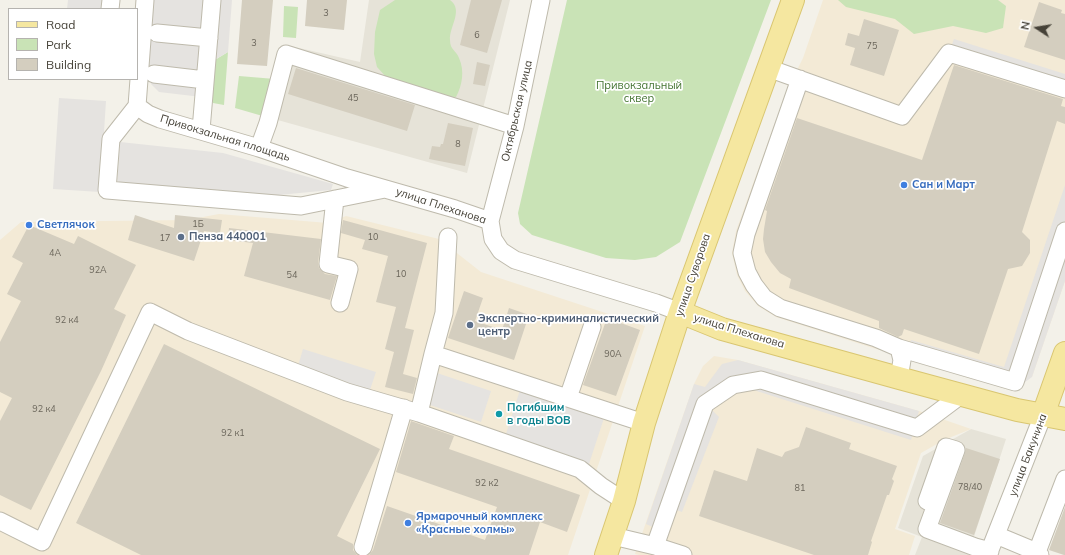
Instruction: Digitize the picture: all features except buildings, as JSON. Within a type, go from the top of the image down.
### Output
[{"type":"main road","name":"улица Суворова","points":[[609,546],[624,501],[644,423],[680,312],[793,0]]},
{"type":"main road","name":"улица Плеханова","points":[[680,312],[722,329],[1017,410],[1065,419]]},
{"type":"main road","name":"улица Бакунина","points":[[1043,415],[1065,353]]},
{"type":"street","points":[[146,0],[139,61],[137,106],[111,139],[106,190],[300,206],[385,189]]},
{"type":"street","points":[[201,130],[212,0]]},
{"type":"street","name":"Октябрьская улица","points":[[490,221],[515,126],[541,0]]},
{"type":"street","points":[[157,33],[209,38]]},
{"type":"street","points":[[768,68],[902,116],[949,52],[1065,89]]},
{"type":"street","points":[[259,148],[268,123],[286,54],[515,126]]},
{"type":"street","points":[[154,74],[205,80]]},
{"type":"street","points":[[800,80],[746,234],[742,253],[747,272],[754,285],[764,298],[780,308],[876,338],[899,348],[1015,382],[1065,231]]},
{"type":"street","name":"Привокзальная площадь","points":[[137,106],[148,114],[160,119],[259,148],[347,178]]},
{"type":"street","name":"улица Плеханова","points":[[347,178],[455,209],[490,221],[493,239],[501,251],[515,260],[656,303],[680,312]]},
{"type":"street","points":[[335,199],[328,264],[349,269],[340,303]]},
{"type":"street","points":[[363,547],[411,411],[433,354],[444,313],[448,237]]},
{"type":"street","points":[[0,521],[42,542],[150,312],[188,331],[332,387],[411,411],[580,469],[601,486],[624,501]]},
{"type":"street","points":[[568,398],[592,327]]},
{"type":"street","points":[[899,348],[902,360],[899,378]]},
{"type":"street","points":[[433,354],[644,423]]},
{"type":"street","points":[[655,546],[705,404],[733,385],[760,380],[917,428],[961,395]]},
{"type":"street","name":"улица Бакунина","points":[[989,553],[1043,415]]},
{"type":"street","points":[[927,501],[946,447],[956,450],[927,529],[989,553]]},
{"type":"street","points":[[996,535],[1038,553],[1065,479]]},
{"type":"street","points":[[609,546],[655,546],[683,555]]},
{"type":"shaded area","points":[[68,0],[103,0],[103,8],[67,8]]},
{"type":"shaded area","points":[[153,0],[232,0],[228,52],[213,61],[210,98],[159,92],[151,84],[148,70]]},
{"type":"shaded area","points":[[369,0],[510,0],[467,173],[267,117],[286,45],[360,62]]},
{"type":"shaded area","points":[[823,0],[1065,0],[1065,281],[1032,377],[905,357],[873,348],[776,317],[758,306],[745,291],[737,275],[732,253],[736,231],[786,92],[803,58]]},
{"type":"shaded area","points":[[954,39],[1065,74],[1065,89],[949,53]]},
{"type":"shaded area","points":[[59,98],[106,101],[100,192],[53,189]]},
{"type":"shaded area","points":[[120,142],[223,153],[333,184],[331,190],[268,196],[117,184]]},
{"type":"shaded area","points":[[1065,185],[1065,281],[1032,377],[1017,388],[905,357],[911,340],[1004,367]]},
{"type":"shaded area","points":[[219,214],[328,223],[346,216],[439,239],[481,272],[645,326],[568,555],[0,555],[0,240],[21,222],[187,220]]},
{"type":"shaded area","points":[[303,349],[376,372],[369,393],[297,369]]},
{"type":"shaded area","points":[[714,356],[738,360],[919,411],[971,429],[944,440],[921,453],[895,529],[915,536],[909,555],[635,554],[694,384],[703,366]]},
{"type":"shaded area","points":[[738,360],[919,411],[911,440],[744,387],[712,410],[719,417],[682,512],[674,509],[666,533],[646,524],[694,384],[705,387],[722,364]]},
{"type":"shaded area","points":[[434,372],[491,391],[481,422],[424,403]]},
{"type":"shaded area","points":[[520,390],[604,418],[589,464],[505,437]]},
{"type":"shaded area","points":[[971,429],[1006,439],[968,555],[915,555],[922,537],[898,528],[923,456]]},
{"type":"green space","points":[[395,0],[450,0],[454,4],[456,14],[450,35],[450,43],[459,58],[462,68],[460,88],[456,97],[426,95],[387,78],[377,67],[374,54],[375,32],[380,10]]},
{"type":"green space","name":"Привокзальный сквер","points":[[567,0],[771,0],[680,242],[656,257],[635,260],[606,258],[532,235],[520,224],[518,213]]},
{"type":"green space","points":[[838,0],[998,0],[1006,6],[1003,28],[986,33],[953,26],[914,34],[895,19],[846,7]]},
{"type":"green space","points":[[284,6],[298,7],[296,38],[283,37]]},
{"type":"green space","points":[[228,52],[224,105],[213,103],[210,98],[213,61]]},
{"type":"green space","points":[[239,76],[275,79],[266,117],[235,108]]},
{"type":"place","name":"Сан и Март","points":[[904,185]]},
{"type":"place","name":"Светлячок","points":[[29,225]]},
{"type":"place","name":"Пенза 440001","points":[[181,237]]},
{"type":"place","name":"Экспертно-криминалистический центр","points":[[470,325]]},
{"type":"place","name":"Погибшим в годы ВОВ","points":[[499,414]]},
{"type":"place","name":"Ярмарочный комплекс «Красные холмы»","points":[[408,523]]}]
